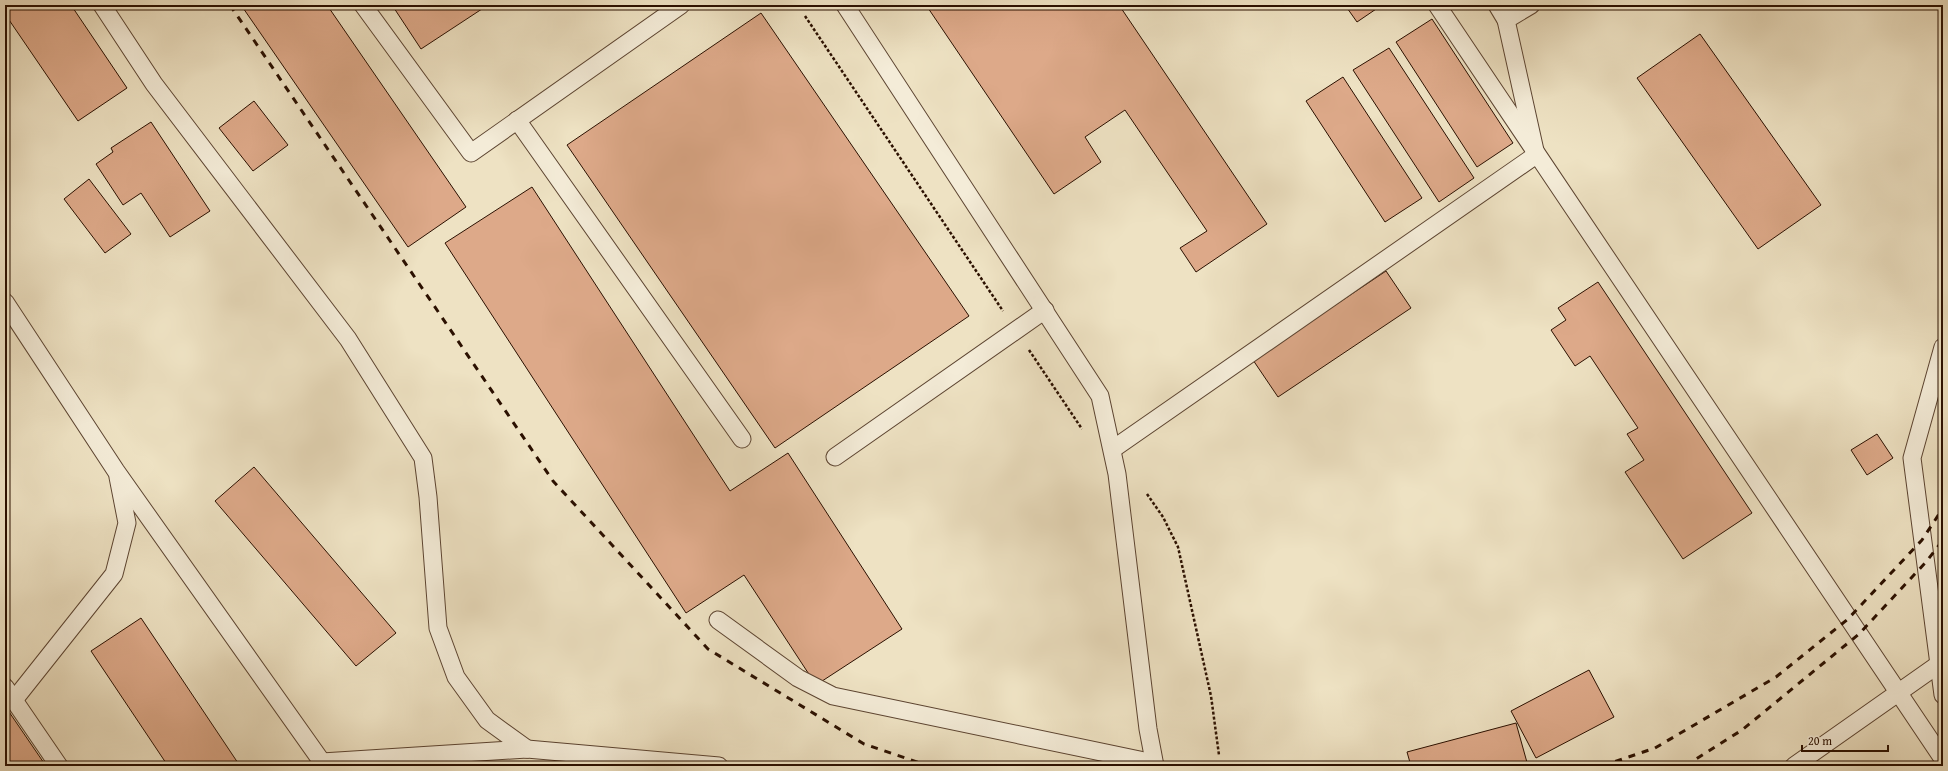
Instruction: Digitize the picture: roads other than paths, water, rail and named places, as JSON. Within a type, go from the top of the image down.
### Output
[{"type":"lane","points":[[102,5],[154,84],[348,339],[423,458],[428,497],[438,628],[456,676],[487,720],[526,749]]},
{"type":"lane","points":[[363,5],[471,153],[681,5]]},
{"type":"lane","points":[[718,620],[798,678],[834,696],[1155,764],[1148,729],[1113,449],[1100,396],[845,5]]},
{"type":"lane","points":[[1437,5],[1536,155],[1943,759]]},
{"type":"lane","points":[[1497,5],[1506,20],[1536,155]]},
{"type":"lane","points":[[1506,20],[1531,5]]},
{"type":"lane","points":[[517,120],[742,439]]},
{"type":"lane","points":[[1113,449],[1536,155]]},
{"type":"lane","points":[[5,302],[116,471],[320,764],[526,749],[719,766]]},
{"type":"lane","points":[[835,457],[1045,310]]},
{"type":"lane","points":[[1943,347],[1912,458],[1943,695]]},
{"type":"lane","points":[[58,766],[9,694],[114,574],[127,524],[116,471]]},
{"type":"lane","points":[[1794,766],[1939,664]]},
{"type":"railway","points":[[230,5],[553,481],[708,649],[864,744],[929,766]]},
{"type":"railway","points":[[1602,766],[1655,748],[1776,677],[1848,619],[1922,540],[1943,508]]},
{"type":"railway","points":[[1685,766],[1742,730],[1859,634],[1926,562],[1943,540]]}]
